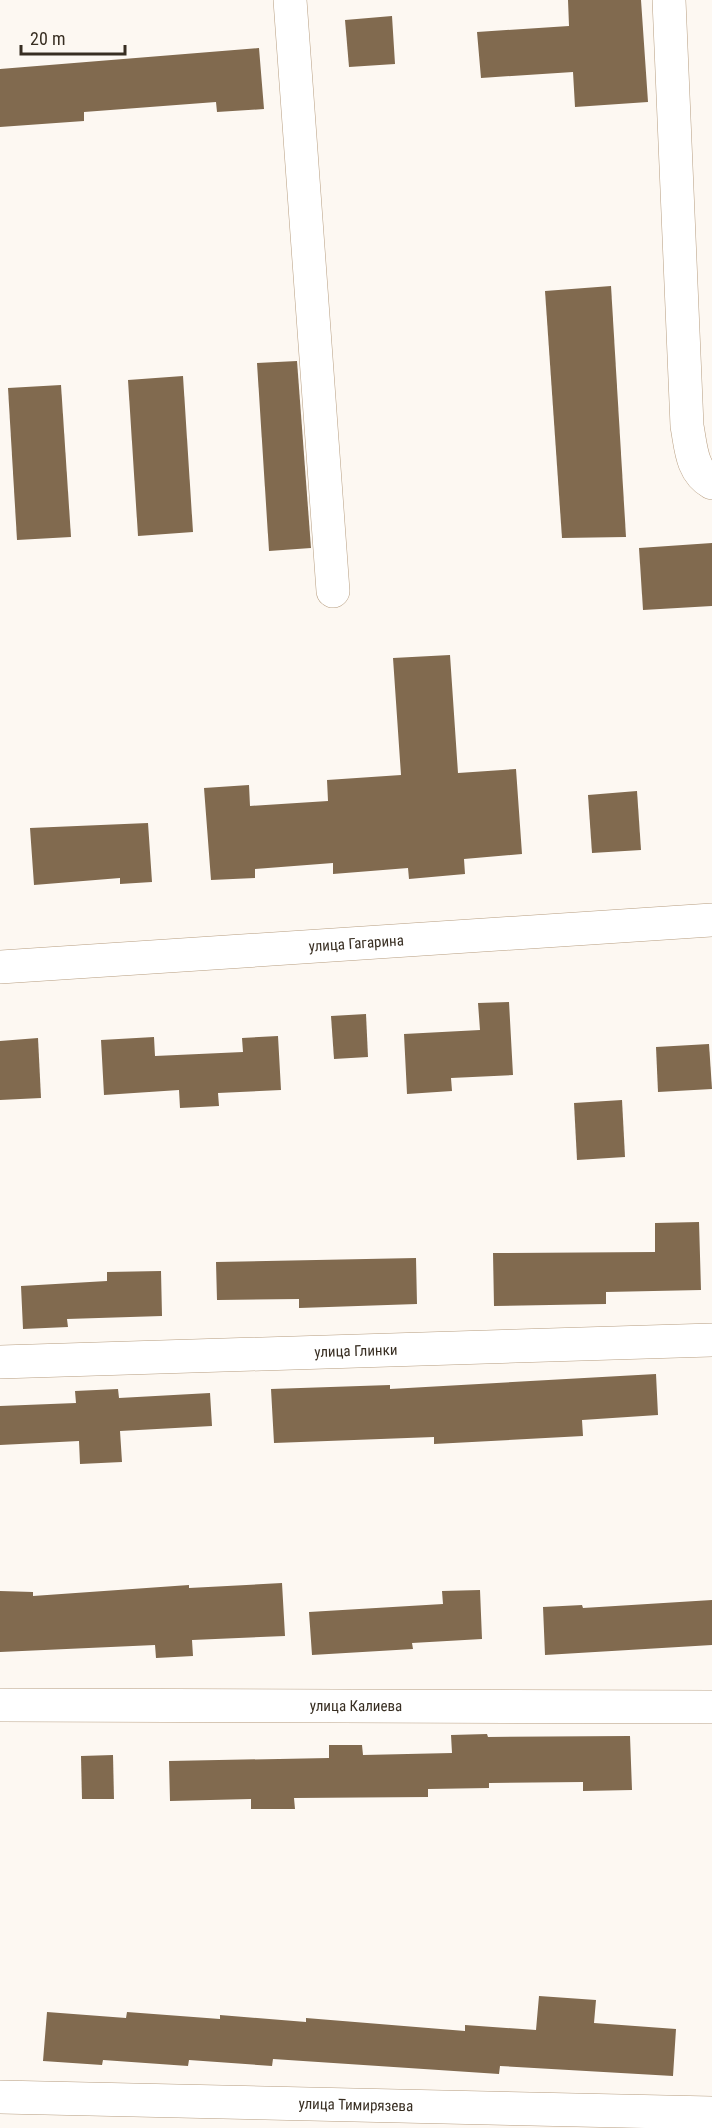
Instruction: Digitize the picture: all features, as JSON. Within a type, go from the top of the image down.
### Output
[{"type":"street","points":[[290,0],[333,591]]},
{"type":"street","points":[[669,0],[687,426],[695,466],[704,479],[712,483]]},
{"type":"street","name":"улица Гагарина","points":[[0,967],[712,920]]},
{"type":"street","name":"улица Глинки","points":[[0,1362],[712,1340]]},
{"type":"street","name":"улица Калиева","points":[[0,1705],[712,1707]]},
{"type":"street","name":"улица Тимирязева","points":[[0,2097],[712,2113]]},
{"type":"building","points":[[568,0],[641,0],[648,102],[575,107],[573,72],[481,78],[477,32],[569,26]]},
{"type":"building","points":[[392,16],[395,64],[349,67],[345,20]]},
{"type":"building","points":[[259,48],[264,109],[217,112],[216,102],[84,112],[84,121],[0,127],[0,69]]},
{"type":"building","points":[[611,286],[626,537],[562,538],[545,291]]},
{"type":"building","points":[[297,361],[311,548],[269,551],[257,363]]},
{"type":"building","points":[[183,376],[193,532],[138,536],[128,380]]},
{"type":"building","points":[[61,385],[71,537],[17,540],[8,388]]},
{"type":"building","points":[[712,543],[712,606],[643,610],[639,548]]},
{"type":"building","points":[[450,655],[458,773],[516,769],[522,854],[464,859],[465,874],[409,879],[408,868],[333,874],[333,863],[255,869],[255,878],[211,880],[204,788],[249,785],[250,806],[328,801],[327,780],[401,775],[393,658]]},
{"type":"building","points":[[637,791],[641,850],[592,853],[588,795]]},
{"type":"building","points":[[148,823],[152,882],[120,884],[120,878],[34,885],[30,828]]},
{"type":"building","points":[[509,1002],[513,1075],[451,1078],[452,1091],[407,1094],[404,1034],[480,1030],[478,1003]]},
{"type":"building","points":[[366,1014],[368,1057],[334,1059],[331,1016]]},
{"type":"building","points":[[278,1036],[281,1090],[218,1093],[219,1106],[180,1108],[179,1090],[104,1095],[101,1040],[154,1037],[155,1056],[243,1052],[242,1038]]},
{"type":"building","points":[[38,1038],[41,1098],[0,1100],[0,1041]]},
{"type":"building","points":[[709,1044],[712,1089],[658,1092],[656,1047]]},
{"type":"building","points":[[622,1100],[625,1157],[577,1160],[574,1103]]},
{"type":"building","points":[[699,1222],[701,1290],[606,1292],[606,1304],[494,1306],[493,1253],[655,1252],[655,1223]]},
{"type":"building","points":[[416,1258],[417,1304],[299,1308],[299,1299],[217,1300],[216,1262]]},
{"type":"building","points":[[161,1271],[162,1316],[67,1319],[68,1327],[23,1329],[21,1286],[107,1281],[107,1272]]},
{"type":"building","points":[[656,1374],[658,1415],[582,1420],[583,1436],[434,1444],[434,1437],[274,1443],[271,1389],[390,1385],[390,1389]]},
{"type":"building","points":[[118,1389],[119,1398],[210,1393],[212,1426],[120,1431],[122,1462],[80,1464],[79,1441],[0,1445],[0,1406],[76,1403],[75,1391]]},
{"type":"building","points":[[282,1583],[285,1636],[192,1640],[193,1656],[156,1658],[155,1645],[0,1652],[0,1591],[33,1592],[33,1596],[189,1585],[189,1588]]},
{"type":"building","points":[[480,1590],[482,1639],[412,1643],[413,1649],[312,1655],[309,1612],[443,1604],[442,1591]]},
{"type":"building","points":[[712,1600],[712,1645],[545,1655],[543,1607],[582,1605],[583,1608]]},
{"type":"building","points":[[487,1734],[488,1737],[630,1736],[632,1790],[583,1791],[583,1782],[489,1783],[489,1788],[428,1789],[428,1797],[294,1798],[295,1809],[251,1809],[251,1799],[170,1801],[169,1761],[329,1758],[329,1745],[362,1745],[363,1755],[452,1753],[451,1735]]},
{"type":"building","points":[[113,1755],[114,1799],[82,1799],[81,1756]]},
{"type":"building","points":[[539,1996],[596,2000],[594,2023],[676,2029],[673,2076],[500,2066],[499,2074],[273,2059],[272,2066],[189,2060],[188,2066],[103,2060],[102,2065],[43,2061],[47,2012],[126,2018],[127,2012],[220,2019],[220,2015],[306,2022],[306,2018],[465,2031],[465,2025],[536,2030]]}]
